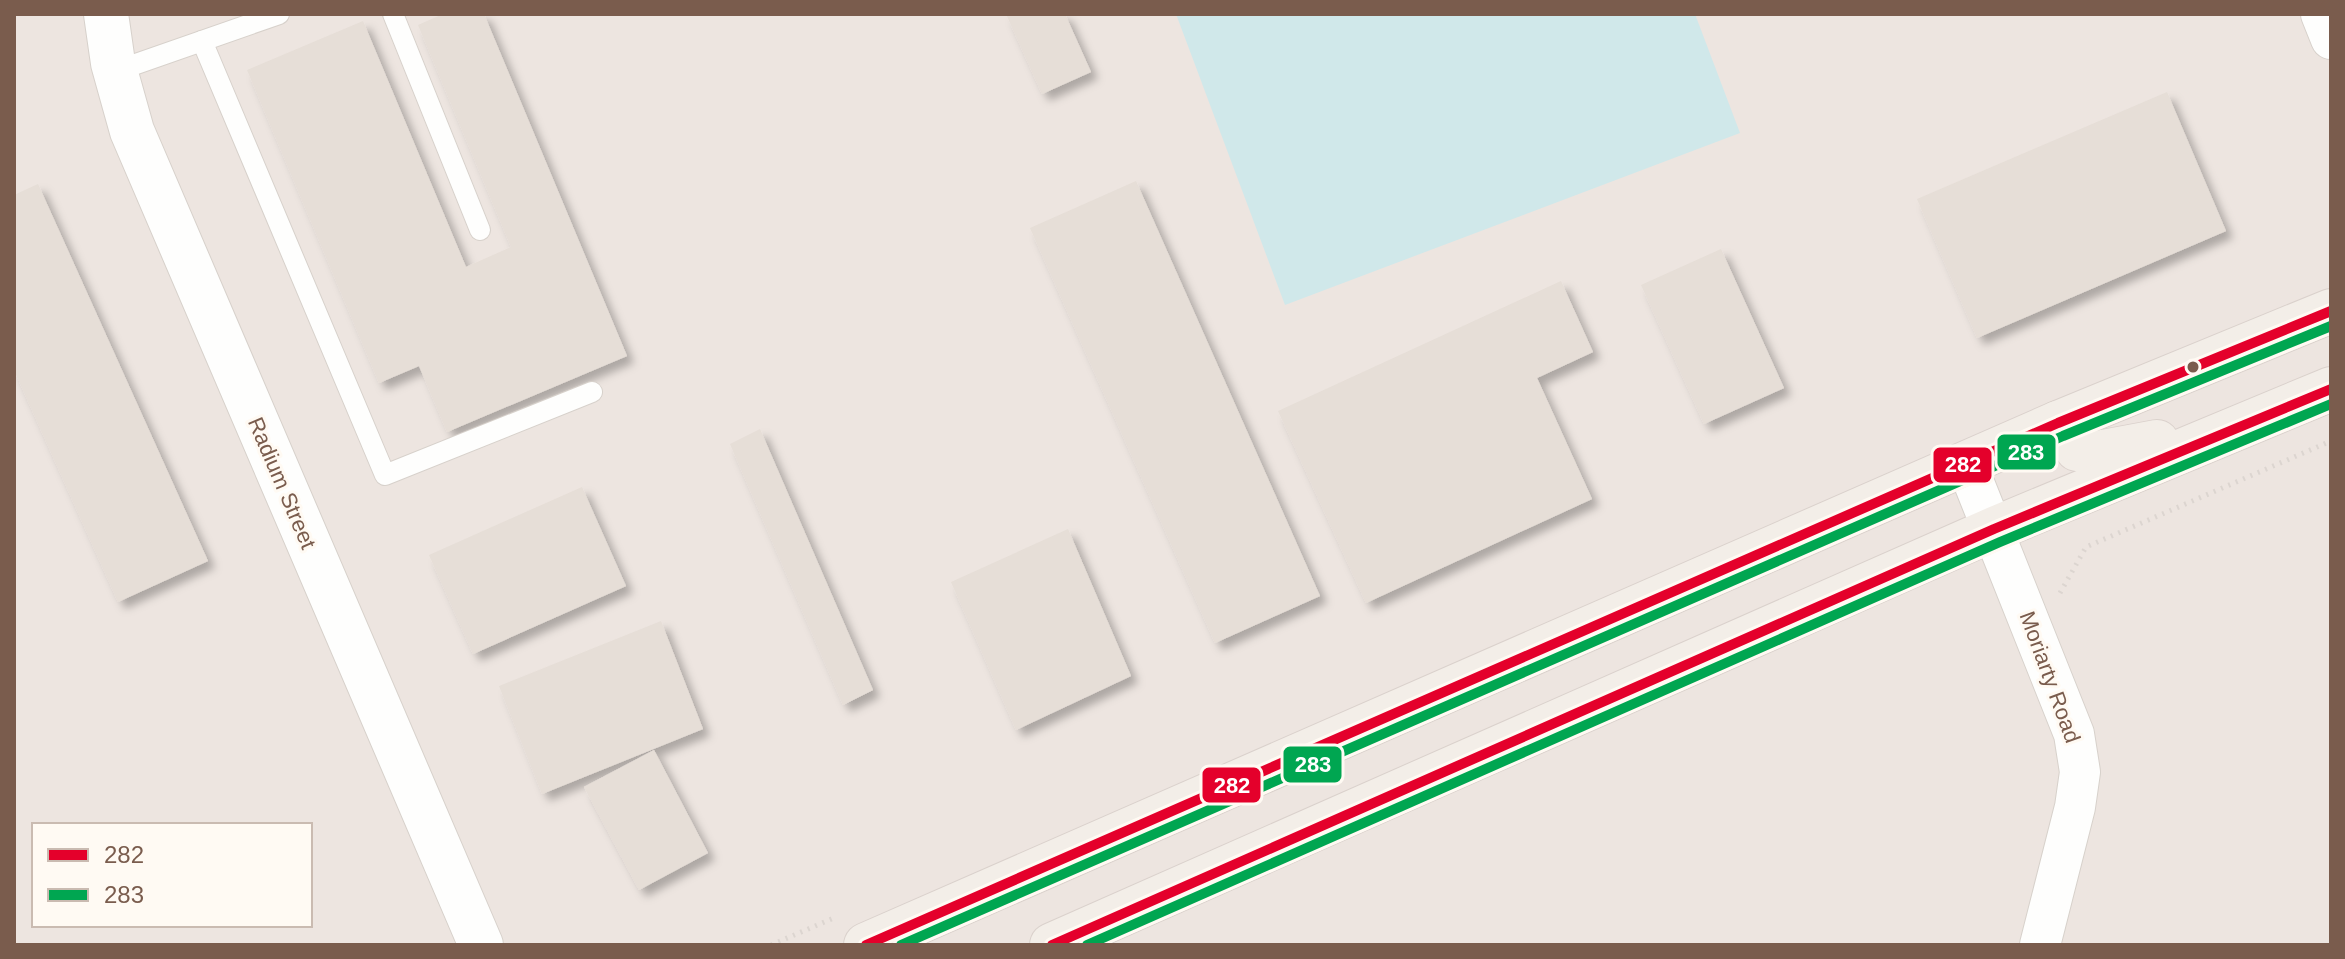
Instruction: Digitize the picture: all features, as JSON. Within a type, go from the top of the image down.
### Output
[{"type":"main road","points":[[866,945],[2058,423],[2331,311]]},
{"type":"main road","points":[[1052,945],[1994,529],[2331,389]]},
{"type":"main road","points":[[2058,423],[2077,449],[2098,453],[2124,451],[2179,436],[2223,434]]},
{"type":"street","name":"Radium Street","points":[[106,14],[116,71],[132,131],[481,945]]},
{"type":"street","points":[[2321,14],[2331,39]]},
{"type":"street","name":"Moriarty Road","points":[[1966,463],[2074,734],[2080,772],[2075,807],[2040,945]]},
{"type":"lane","points":[[116,71],[279,14]]},
{"type":"lane","points":[[393,14],[480,230]]},
{"type":"lane","points":[[202,41],[385,475],[592,392]]},
{"type":"path","points":[[2024,607],[2056,601],[2086,547],[2331,441]]},
{"type":"shaded area","points":[[14,14],[2331,14],[2331,945],[14,945]]},
{"type":"water","points":[[1176,14],[1695,14],[1740,133],[1285,305]]},
{"type":"building","points":[[443,14],[484,14],[627,356],[447,432],[419,366],[379,383],[247,70],[363,21],[466,267],[511,247],[418,25]]},
{"type":"building","points":[[1006,14],[1065,14],[1091,72],[1042,94]]},
{"type":"building","points":[[2167,92],[2226,231],[1977,338],[1917,199]]},
{"type":"building","points":[[1136,181],[1320,596],[1215,643],[1030,228]]},
{"type":"building","points":[[38,184],[208,561],[118,602],[14,370],[14,195]]},
{"type":"building","points":[[1721,249],[1784,388],[1704,424],[1641,285]]},
{"type":"building","points":[[1561,281],[1593,352],[1537,378],[1592,499],[1366,603],[1278,411]]},
{"type":"building","points":[[760,429],[873,690],[843,705],[730,444]]},
{"type":"building","points":[[582,487],[626,586],[473,654],[429,555]]},
{"type":"building","points":[[1068,529],[1131,676],[1016,730],[951,582]]},
{"type":"building","points":[[661,621],[703,729],[542,794],[499,686]]},
{"type":"building","points":[[654,750],[708,853],[639,890],[584,787]]},
{"type":"transit line","name":"282","points":[[866,945],[2058,423],[2331,311]]},
{"type":"transit line","name":"283","points":[[901,945],[2063,436],[2331,326]]},
{"type":"transit line","name":"282","points":[[1052,945],[1994,529],[2331,389]]},
{"type":"transit line","name":"283","points":[[1087,945],[2000,542],[2331,404]]}]
